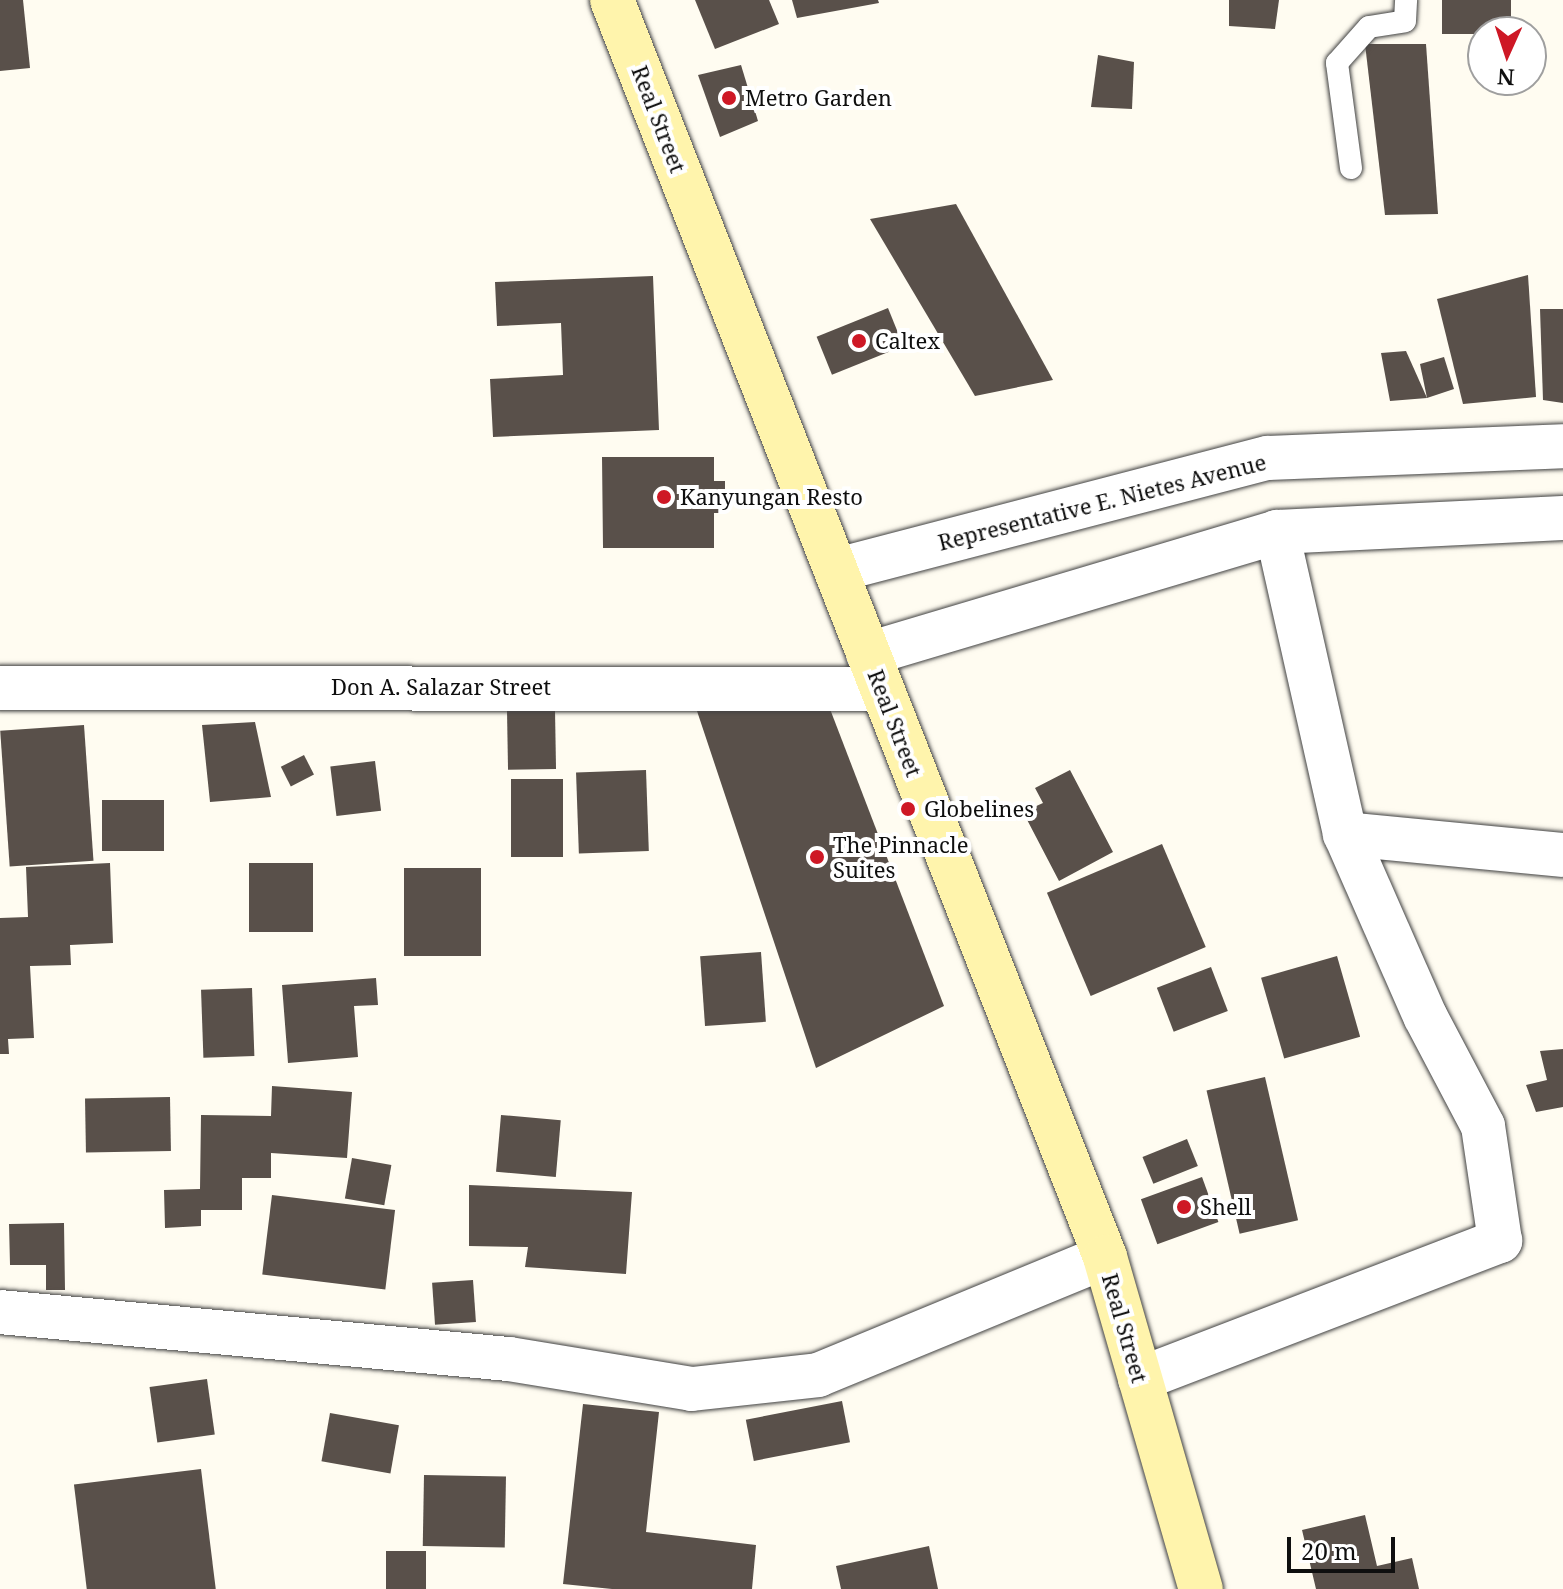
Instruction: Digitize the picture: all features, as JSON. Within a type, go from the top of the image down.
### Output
[{"type":"main road","name":"Real Street","points":[[612,0],[1105,1257],[1201,1589]]},
{"type":"street","name":"Representative E. Nietes Avenue","points":[[837,570],[1268,458],[1563,446]]},
{"type":"street","points":[[875,671],[1277,532],[1563,518]]},
{"type":"street","points":[[1140,1379],[1500,1241],[1483,1126],[1425,1016],[1345,834],[1277,532]]},
{"type":"street","name":"Don A. Salazar Street","points":[[0,688],[875,671]]},
{"type":"street","points":[[1345,834],[1563,855]]},
{"type":"street","points":[[0,1312],[509,1359],[692,1389],[818,1375],[1105,1257]]},
{"type":"lane","points":[[1351,168],[1337,63],[1369,27],[1405,21],[1406,0]]},
{"type":"building","points":[[0,0],[23,0],[30,68],[0,71]]},
{"type":"building","points":[[695,0],[769,0],[779,24],[715,49]]},
{"type":"building","points":[[792,0],[878,0],[879,3],[797,18]]},
{"type":"building","points":[[1229,0],[1279,0],[1275,29],[1229,26]]},
{"type":"building","points":[[1442,0],[1511,0],[1511,16],[1467,16],[1467,34],[1442,34]]},
{"type":"building","points":[[1365,44],[1426,44],[1438,214],[1385,215]]},
{"type":"building","points":[[1098,55],[1134,62],[1132,109],[1091,107]]},
{"type":"building","name":"Metro Garden","points":[[741,65],[758,121],[720,137],[698,75]]},
{"type":"building","points":[[956,204],[1053,380],[975,396],[870,219]]},
{"type":"building","points":[[1528,275],[1536,397],[1463,404],[1437,299]]},
{"type":"building","points":[[653,276],[659,430],[493,437],[490,379],[563,375],[561,323],[497,326],[495,282]]},
{"type":"building","name":"Caltex","points":[[888,308],[903,346],[832,375],[817,337]]},
{"type":"building","points":[[1540,309],[1563,309],[1563,403],[1543,400]]},
{"type":"building","points":[[1406,351],[1427,398],[1390,401],[1381,353]]},
{"type":"building","points":[[1444,357],[1454,389],[1427,398],[1420,364]]},
{"type":"building","name":"Kanyungan Resto","points":[[602,457],[714,457],[714,481],[725,481],[725,513],[714,513],[714,548],[603,548]]},
{"type":"building","name":"The Pinnacle Suites","points":[[694,702],[830,709],[944,1006],[816,1068]]},
{"type":"building","points":[[555,710],[556,769],[508,770],[507,711]]},
{"type":"building","points":[[255,722],[271,797],[210,802],[202,725]]},
{"type":"building","points":[[84,725],[93,861],[10,867],[0,731]]},
{"type":"building","points":[[304,755],[314,775],[291,786],[281,767]]},
{"type":"building","points":[[375,761],[381,811],[336,816],[330,766]]},
{"type":"building","points":[[646,770],[649,851],[579,853],[576,772]]},
{"type":"building","points":[[1070,770],[1113,852],[1059,881],[1023,812],[1043,803],[1035,788]]},
{"type":"building","points":[[511,779],[563,779],[563,857],[511,857]]},
{"type":"building","points":[[102,800],[164,800],[164,851],[102,851]]},
{"type":"building","points":[[1162,844],[1206,947],[1091,996],[1047,893]]},
{"type":"building","points":[[110,863],[113,943],[70,945],[71,965],[30,966],[34,1038],[8,1039],[9,1054],[0,1054],[0,918],[28,917],[26,867]]},
{"type":"building","points":[[249,863],[313,863],[313,932],[249,932]]},
{"type":"building","points":[[404,868],[481,868],[481,956],[404,956]]},
{"type":"building","points":[[761,952],[766,1022],[705,1026],[700,956]]},
{"type":"building","points":[[1337,956],[1360,1037],[1284,1059],[1261,978]]},
{"type":"building","points":[[1211,967],[1228,1011],[1174,1032],[1157,988]]},
{"type":"building","points":[[376,978],[378,1005],[354,1006],[358,1057],[288,1063],[282,985]]},
{"type":"building","points":[[252,988],[254,1056],[203,1058],[201,990]]},
{"type":"building","points":[[1563,1049],[1563,1107],[1536,1112],[1526,1085],[1547,1080],[1540,1051]]},
{"type":"building","points":[[1265,1077],[1298,1220],[1240,1234],[1207,1090]]},
{"type":"building","points":[[272,1086],[352,1092],[347,1158],[271,1153],[271,1178],[242,1178],[242,1210],[201,1210],[201,1226],[165,1228],[164,1190],[200,1189],[201,1115],[271,1116]]},
{"type":"building","points":[[170,1097],[171,1151],[86,1152],[85,1098]]},
{"type":"building","points":[[501,1115],[561,1120],[556,1177],[496,1172]]},
{"type":"building","points":[[1187,1139],[1198,1166],[1153,1184],[1142,1157]]},
{"type":"building","points":[[352,1158],[391,1165],[384,1205],[345,1198]]},
{"type":"building","points":[[1202,1177],[1218,1222],[1157,1244],[1141,1199]]},
{"type":"building","points":[[469,1185],[632,1192],[626,1274],[525,1267],[528,1247],[469,1246]]},
{"type":"building","points":[[272,1195],[395,1210],[385,1290],[262,1274]]},
{"type":"building","points":[[64,1223],[65,1290],[46,1290],[46,1265],[10,1265],[9,1224]]},
{"type":"building","points":[[473,1280],[476,1322],[435,1325],[432,1283]]},
{"type":"building","points":[[207,1379],[215,1434],[157,1443],[150,1387]]},
{"type":"building","points":[[842,1401],[850,1442],[754,1461],[746,1420]]},
{"type":"building","points":[[583,1404],[659,1412],[646,1532],[756,1545],[752,1589],[612,1589],[563,1584]]},
{"type":"building","points":[[330,1413],[399,1425],[390,1473],[321,1461]]},
{"type":"building","points":[[201,1469],[216,1589],[87,1589],[74,1485]]},
{"type":"building","points":[[424,1475],[506,1476],[505,1547],[423,1546]]},
{"type":"building","points":[[1365,1515],[1377,1566],[1412,1558],[1419,1589],[1316,1589],[1302,1530]]},
{"type":"building","points":[[929,1546],[938,1589],[841,1589],[836,1566]]},
{"type":"building","points":[[386,1551],[426,1551],[426,1589],[386,1589]]},
{"type":"place","name":"Metro Garden","points":[[729,98]]},
{"type":"place","name":"Caltex","points":[[859,341]]},
{"type":"place","name":"Kanyungan Resto","points":[[664,497]]},
{"type":"place","name":"Globelines","points":[[908,809]]},
{"type":"place","name":"The Pinnacle Suites","points":[[817,857]]},
{"type":"place","name":"Shell","points":[[1184,1207]]}]
